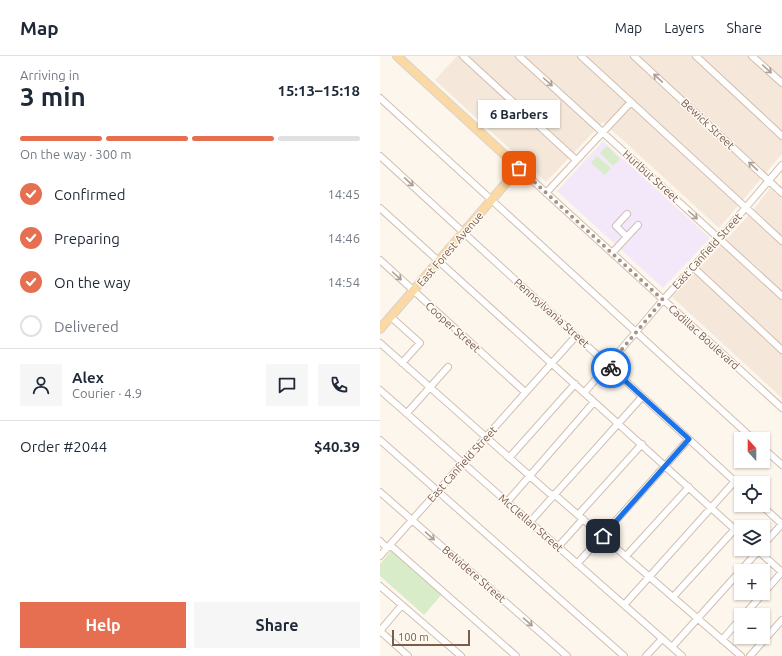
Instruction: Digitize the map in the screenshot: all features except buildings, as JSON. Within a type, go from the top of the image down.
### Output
[{"type":"main road","name":"Cadillac Boulevard","points":[[398,56],[519,168]]},
{"type":"main road","name":"East Forest Avenue","points":[[380,329],[519,168]]},
{"type":"street","points":[[463,56],[576,160]]},
{"type":"street","name":"Hurlbut Street","points":[[519,56],[782,296]]},
{"type":"street","points":[[581,56],[782,241]]},
{"type":"street","name":"Bewick Street","points":[[634,56],[782,192]]},
{"type":"street","points":[[696,56],[782,136]]},
{"type":"street","points":[[752,56],[782,83]]},
{"type":"street","points":[[380,98],[745,432]]},
{"type":"street","points":[[546,193],[631,102]]},
{"type":"street","name":"Pennsylvania Street","points":[[380,156],[734,480]]},
{"type":"street","name":"East Canfield Street","points":[[584,393],[663,300],[782,165]]},
{"type":"street","name":"Cadillac Boulevard","points":[[519,168],[782,408]]},
{"type":"street","points":[[380,208],[734,528]]},
{"type":"street","points":[[627,214],[616,226],[627,237]]},
{"type":"street","points":[[612,253],[638,225]]},
{"type":"street","name":"Cooper Street","points":[[380,260],[526,392]]},
{"type":"street","points":[[693,267],[782,350]]},
{"type":"street","points":[[390,317],[420,343],[402,362]]},
{"type":"street","name":"East Canfield Street","points":[[380,556],[576,336]]},
{"type":"street","points":[[380,343],[549,493],[555,495],[581,517],[741,656]]},
{"type":"street","points":[[407,413],[448,368]]},
{"type":"street","points":[[509,458],[575,384]]},
{"type":"street","name":"McClellan Street","points":[[380,390],[682,656]]},
{"type":"street","points":[[530,522],[642,397]]},
{"type":"street","points":[[507,502],[594,402]]},
{"type":"street","points":[[577,564],[689,439]]},
{"type":"street","points":[[380,440],[624,656]]},
{"type":"street","points":[[558,547],[642,444]]},
{"type":"street","points":[[770,454],[782,465]]},
{"type":"street","points":[[624,605],[734,482]]},
{"type":"street","points":[[626,556],[689,487]]},
{"type":"street","name":"Belvidere Street","points":[[380,492],[567,656]]},
{"type":"street","points":[[769,512],[782,524],[770,537]]},
{"type":"street","points":[[673,597],[734,530]]},
{"type":"street","points":[[380,541],[388,546],[516,656]]},
{"type":"street","points":[[672,647],[753,556]]},
{"type":"street","points":[[750,608],[782,572],[765,556]]},
{"type":"street","points":[[380,586],[461,656]]},
{"type":"street","points":[[402,605],[380,631],[408,656]]},
{"type":"street","points":[[750,656],[782,620]]},
{"type":"street","points":[[722,640],[734,626]]},
{"type":"street","points":[[646,656],[662,638]]},
{"type":"shaded area","points":[[457,56],[782,56],[782,154],[719,228],[603,122],[546,182],[435,80]]},
{"type":"shaded area","points":[[603,141],[710,238],[663,288],[557,191]]},
{"type":"shaded area","points":[[770,188],[782,199],[782,398],[672,297],[750,214]]},
{"type":"green space","points":[[607,146],[620,159],[613,166],[600,153]]},
{"type":"green space","points":[[597,156],[611,168],[605,175],[591,163]]},
{"type":"green space","points":[[392,550],[442,594],[424,615],[380,576],[380,564]]},
{"type":"way so far","points":[[519,168],[663,300],[608,366],[611,368]]},
{"type":"place","name":"6 Barbers","points":[[519,168]]},
{"type":"route","points":[[603,536],[689,439],[611,368]]}]
